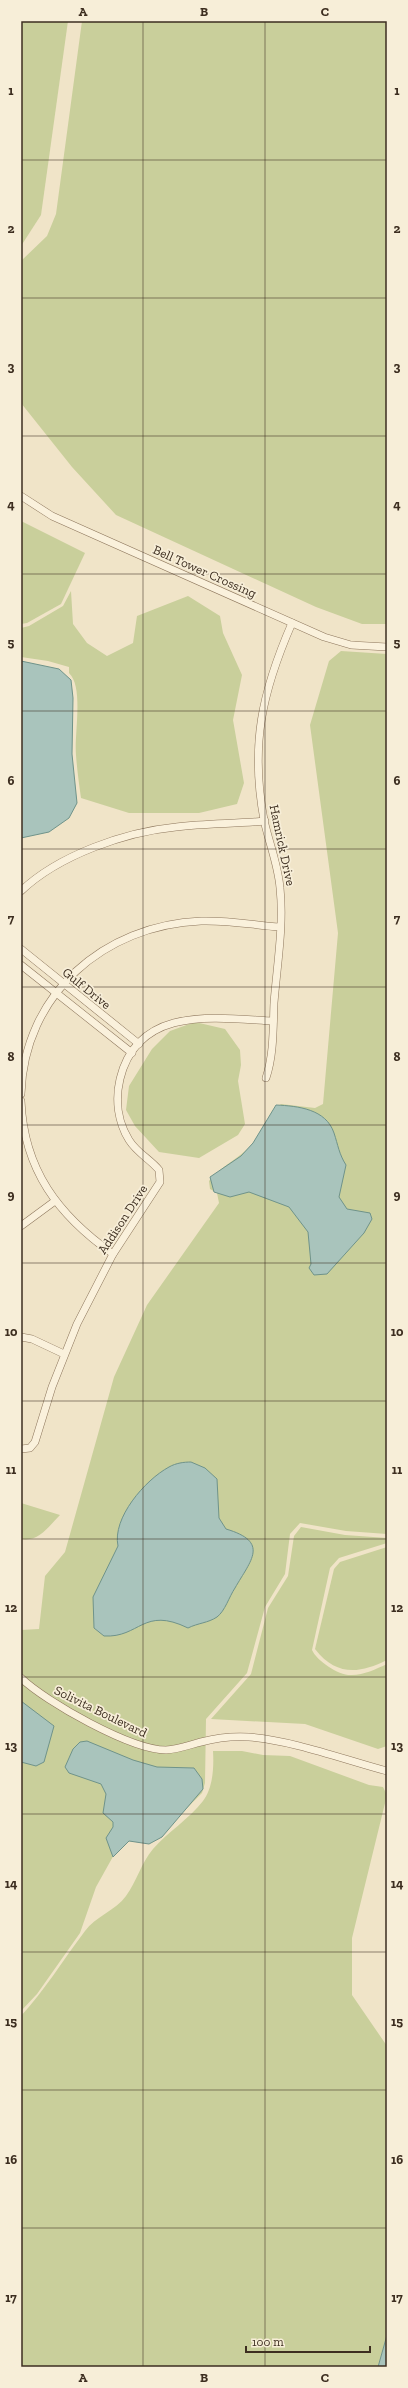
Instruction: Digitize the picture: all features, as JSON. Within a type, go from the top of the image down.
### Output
[{"type":"street","name":"Bell Tower Crossing","points":[[21,496],[52,516],[292,623],[342,643],[369,647],[387,647]]},
{"type":"street","name":"Hamrick Drive","points":[[266,1078],[270,1067],[280,927],[279,875],[265,821],[258,770],[260,724],[270,676],[292,623]]},
{"type":"street","points":[[21,891],[63,863],[107,842],[130,835],[176,827],[265,821]]},
{"type":"street","points":[[21,1094],[24,1064],[30,1041],[55,992],[73,972],[110,946],[164,926],[202,921],[280,927]]},
{"type":"street","name":"Gulf Drive","points":[[21,949],[139,1044]]},
{"type":"street","name":"Gulf Drive","points":[[21,965],[132,1053]]},
{"type":"street","name":"Addison Drive","points":[[21,1449],[30,1448],[35,1442],[64,1354],[96,1284],[161,1178],[159,1170],[135,1149],[129,1140],[119,1118],[117,1100],[119,1083],[124,1066],[139,1044],[163,1027],[189,1019],[273,1021]]},
{"type":"street","points":[[21,1101],[23,1130],[34,1164],[55,1201],[85,1234],[113,1254]]},
{"type":"street","points":[[21,1226],[55,1201]]},
{"type":"street","points":[[21,1337],[32,1339],[64,1354]]},
{"type":"street","name":"Solivita Boulevard","points":[[21,1678],[37,1691],[64,1708],[112,1733],[145,1747],[166,1750],[216,1739],[255,1738],[278,1741],[387,1771]]},
{"type":"green space","points":[[21,21],[68,21],[41,215],[21,246]]},
{"type":"green space","points":[[82,21],[387,21],[387,624],[362,624],[316,607],[116,515],[72,467],[21,403],[21,261],[47,236],[56,214]]},
{"type":"green space","points":[[21,521],[85,553],[61,604],[27,623],[21,624]]},
{"type":"green space","points":[[71,591],[73,624],[87,643],[107,656],[133,643],[137,616],[188,596],[220,616],[223,633],[242,675],[233,720],[244,783],[237,804],[199,813],[129,813],[81,798],[76,755],[76,689],[74,680],[69,673],[69,667],[48,661],[21,657],[21,628],[29,626],[63,606]]},
{"type":"green space","points":[[341,651],[387,654],[387,1534],[346,1531],[300,1523],[290,1534],[285,1574],[265,1607],[247,1673],[206,1719],[205,1783],[202,1793],[165,1830],[125,1835],[96,1887],[80,1933],[37,1994],[21,2011],[21,1630],[39,1629],[45,1576],[65,1552],[114,1377],[147,1305],[219,1203],[217,1193],[210,1189],[209,1181],[215,1174],[254,1143],[263,1131],[269,1118],[281,1104],[315,1108],[323,1104],[338,933],[310,725],[329,661]]},
{"type":"green space","points":[[195,1022],[225,1029],[240,1050],[241,1065],[238,1081],[245,1124],[238,1135],[199,1158],[159,1152],[135,1126],[126,1110],[129,1086],[152,1049],[170,1031]]},
{"type":"green space","points":[[21,1503],[60,1515],[43,1533],[33,1538],[21,1539]]},
{"type":"green space","points":[[301,1527],[345,1535],[387,1538],[387,1543],[339,1558],[330,1568],[312,1650],[323,1663],[347,1675],[365,1673],[387,1664],[387,1746],[378,1749],[305,1724],[211,1719],[251,1674],[268,1608],[288,1576],[294,1536]]},
{"type":"green space","points":[[387,1547],[387,1660],[377,1665],[357,1670],[340,1668],[323,1658],[315,1649],[334,1569],[340,1562]]},
{"type":"green space","points":[[213,1751],[242,1751],[263,1755],[290,1756],[369,1785],[383,1787],[387,1795],[352,1938],[352,1995],[387,2046],[387,2335],[378,2367],[21,2367],[21,2016],[54,1975],[89,1926],[122,1901],[126,1896],[145,1860],[153,1849],[203,1801],[211,1784]]},
{"type":"water","points":[[21,661],[59,669],[71,680],[73,698],[72,754],[77,803],[69,818],[49,832],[21,838]]},
{"type":"water","points":[[276,1105],[293,1106],[310,1110],[325,1119],[334,1133],[340,1153],[346,1165],[339,1197],[347,1209],[370,1213],[372,1219],[364,1233],[327,1274],[314,1275],[309,1268],[311,1264],[308,1232],[289,1207],[249,1192],[230,1197],[214,1192],[210,1177],[241,1156],[253,1143]]},
{"type":"water","points":[[191,1462],[205,1468],[217,1479],[219,1518],[226,1529],[240,1534],[248,1540],[252,1546],[253,1553],[247,1569],[227,1604],[220,1614],[214,1619],[188,1628],[173,1622],[161,1620],[151,1621],[126,1632],[104,1636],[94,1628],[93,1597],[118,1546],[117,1535],[125,1512],[141,1490],[160,1473],[174,1465]]},
{"type":"water","points":[[21,1701],[54,1726],[44,1762],[36,1766],[21,1762]]},
{"type":"water","points":[[87,1741],[133,1760],[157,1767],[194,1768],[202,1779],[203,1789],[162,1837],[149,1844],[129,1841],[113,1857],[106,1838],[113,1827],[113,1822],[103,1813],[106,1794],[101,1784],[69,1773],[65,1767],[73,1749],[80,1742]]},
{"type":"water","points":[[387,2335],[387,2367],[378,2367]]}]
